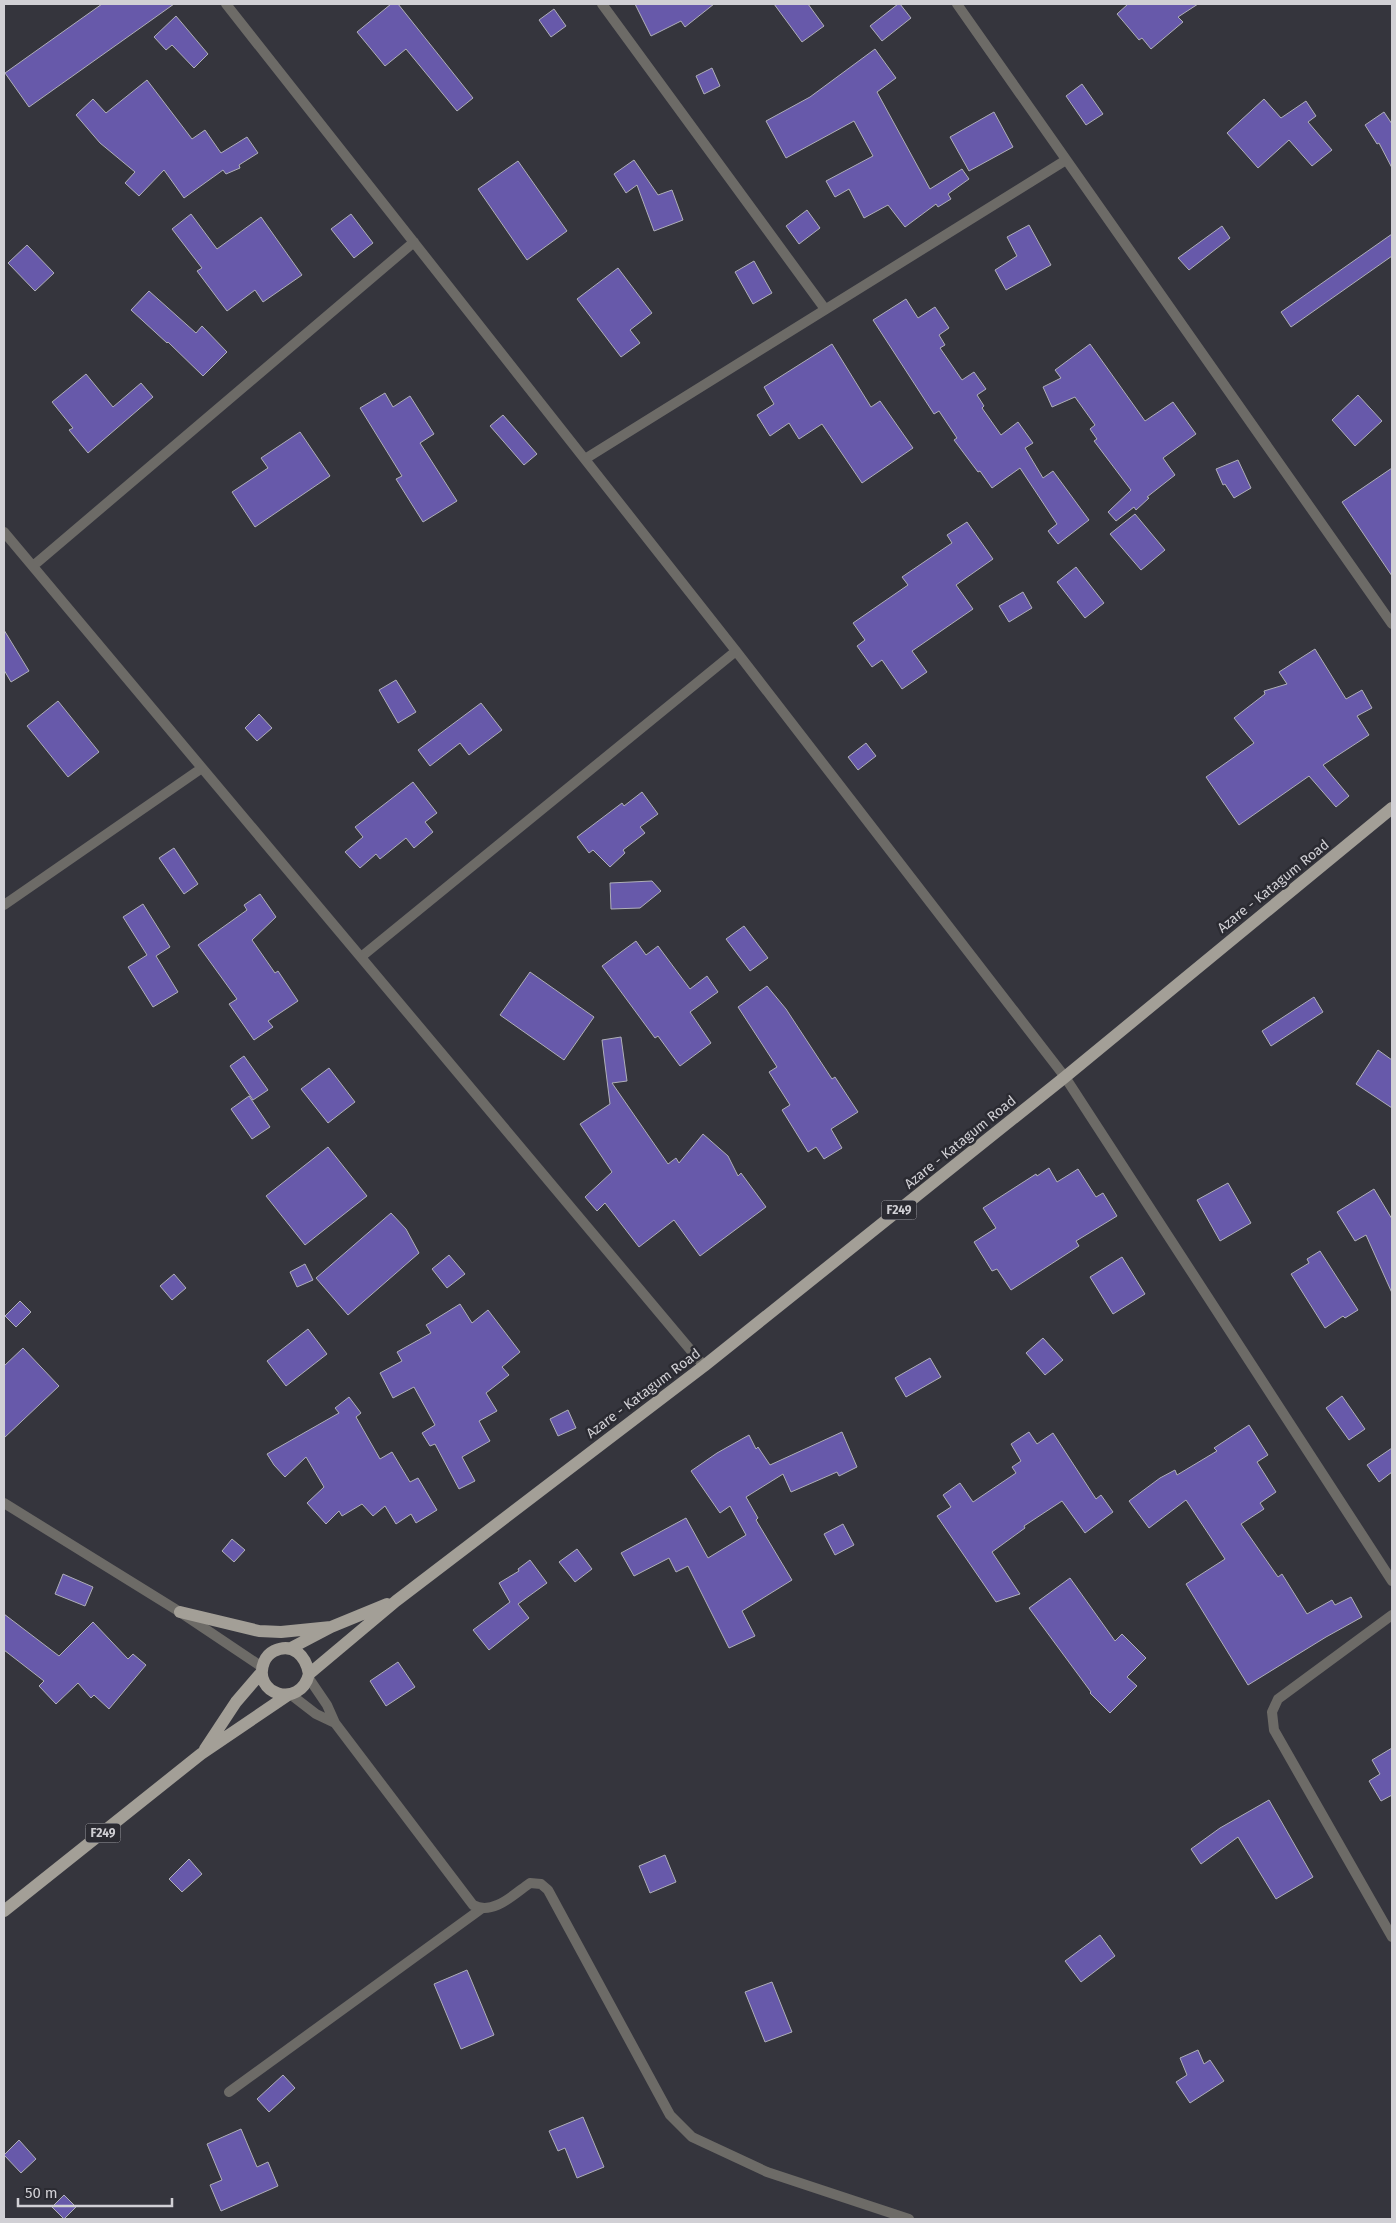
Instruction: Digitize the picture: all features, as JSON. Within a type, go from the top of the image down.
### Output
[{"type":"main road","name":"Azare - Katagum Road","points":[[4,1911],[201,1754],[301,1688],[308,1675],[396,1601],[704,1366],[1065,1077],[1392,808]]},
{"type":"main road","name":"Azare - Katagum Road","points":[[201,1754],[236,1702],[262,1670],[265,1658],[272,1651],[291,1648],[331,1627],[396,1601]]},
{"type":"main road","points":[[180,1612],[259,1631],[282,1632],[331,1627]]},
{"type":"main road","points":[[291,1648],[300,1654],[307,1663],[308,1675]]},
{"type":"main road","points":[[262,1670],[264,1682],[270,1690],[278,1694],[289,1695]]},
{"type":"street","points":[[226,4],[736,651],[1065,1077],[1392,1580]]},
{"type":"street","points":[[602,4],[825,310]]},
{"type":"street","points":[[957,4],[1392,624]]},
{"type":"street","points":[[585,459],[1066,160]]},
{"type":"street","points":[[33,566],[414,242]]},
{"type":"street","points":[[4,532],[704,1366]]},
{"type":"street","points":[[361,958],[736,651]]},
{"type":"street","points":[[4,905],[202,768]]},
{"type":"street","points":[[4,1503],[180,1612],[262,1670]]},
{"type":"street","points":[[1392,1615],[1278,1699],[1272,1712],[1274,1730],[1392,1937]]},
{"type":"street","points":[[308,1675],[327,1705],[335,1723],[473,1905],[481,1909],[491,1909],[530,1883],[541,1884],[548,1890],[670,2115],[692,2137],[767,2172],[909,2219]]},
{"type":"street","points":[[289,1695],[316,1714],[335,1723]]},
{"type":"street","points":[[229,2092],[481,1909]]},
{"type":"building","points":[[102,4],[174,4],[29,107],[5,73]]},
{"type":"building","points":[[391,4],[398,4],[473,98],[457,111],[406,49],[385,66],[357,32]]},
{"type":"building","points":[[635,4],[714,4],[685,27],[681,21],[651,36]]},
{"type":"building","points":[[774,4],[808,4],[824,26],[802,42]]},
{"type":"building","points":[[898,4],[911,18],[882,41],[870,26]]},
{"type":"building","points":[[1128,4],[1198,4],[1178,17],[1183,22],[1151,49],[1142,38],[1139,40],[1117,14]]},
{"type":"building","points":[[554,9],[566,26],[551,37],[539,20]]},
{"type":"building","points":[[176,16],[208,54],[194,68],[172,45],[166,50],[154,37]]},
{"type":"building","points":[[875,49],[896,78],[877,92],[930,189],[962,169],[969,179],[948,194],[951,199],[938,207],[936,204],[905,227],[888,205],[864,218],[849,189],[835,197],[826,181],[873,156],[854,121],[786,158],[766,121],[810,97]]},
{"type":"building","points":[[712,68],[720,86],[704,94],[696,76]]},
{"type":"building","points":[[147,80],[192,139],[205,130],[221,153],[247,137],[258,153],[239,165],[240,168],[226,174],[223,170],[184,198],[164,170],[139,196],[125,183],[135,172],[100,143],[76,115],[93,99],[106,113]]},
{"type":"building","points":[[1082,84],[1103,114],[1086,125],[1066,96]]},
{"type":"building","points":[[1264,99],[1281,118],[1306,101],[1316,116],[1308,122],[1332,150],[1312,166],[1289,140],[1258,168],[1227,133]]},
{"type":"building","points":[[994,112],[1013,147],[969,171],[950,137]]},
{"type":"building","points":[[1384,112],[1392,124],[1392,168],[1379,143],[1377,144],[1365,125]]},
{"type":"building","points":[[634,160],[658,195],[672,190],[683,220],[654,231],[637,185],[626,193],[614,174]]},
{"type":"building","points":[[518,161],[567,231],[527,260],[478,189]]},
{"type":"building","points":[[807,210],[820,228],[799,244],[786,226]]},
{"type":"building","points":[[191,214],[217,249],[261,217],[302,275],[263,302],[255,290],[227,311],[197,271],[202,268],[172,229]]},
{"type":"building","points":[[351,214],[373,243],[354,258],[331,229]]},
{"type":"building","points":[[1029,225],[1051,265],[1006,290],[995,270],[1017,256],[1007,237]]},
{"type":"building","points":[[1222,226],[1230,238],[1189,270],[1178,258]]},
{"type":"building","points":[[1392,234],[1392,256],[1291,327],[1281,312]]},
{"type":"building","points":[[27,245],[54,273],[35,291],[8,263]]},
{"type":"building","points":[[754,261],[772,293],[753,304],[735,272]]},
{"type":"building","points":[[618,268],[652,313],[630,330],[640,343],[621,357],[577,299]]},
{"type":"building","points":[[149,291],[196,333],[202,326],[227,352],[203,376],[131,310]]},
{"type":"building","points":[[906,299],[918,318],[935,307],[949,328],[939,335],[945,345],[940,348],[962,380],[974,372],[986,389],[977,395],[984,406],[982,408],[1001,435],[1018,422],[1033,443],[1025,448],[1043,478],[1053,471],[1089,520],[1058,544],[1048,531],[1057,524],[1020,468],[992,488],[954,440],[957,438],[939,411],[934,414],[873,320]]},
{"type":"building","points":[[832,344],[871,407],[880,401],[913,448],[862,483],[822,424],[799,439],[789,423],[770,436],[757,415],[774,404],[764,387]]},
{"type":"building","points":[[1090,344],[1145,421],[1173,402],[1196,434],[1163,458],[1175,475],[1147,497],[1149,498],[1136,510],[1134,507],[1116,521],[1108,512],[1131,490],[1094,441],[1097,439],[1090,429],[1095,425],[1075,397],[1052,407],[1043,387],[1061,378],[1055,370]]},
{"type":"building","points":[[86,374],[113,407],[141,383],[153,397],[88,453],[69,430],[73,428],[52,402]]},
{"type":"building","points":[[385,393],[393,407],[410,396],[434,434],[420,443],[457,501],[423,522],[396,479],[402,476],[360,408]]},
{"type":"building","points":[[1358,395],[1382,421],[1355,446],[1332,420]]},
{"type":"building","points":[[503,415],[537,454],[524,465],[490,426]]},
{"type":"building","points":[[300,432],[330,476],[255,527],[232,492],[268,468],[261,458]]},
{"type":"building","points":[[1238,460],[1251,488],[1234,498],[1225,484],[1223,485],[1216,469]]},
{"type":"building","points":[[1392,468],[1392,576],[1342,502]]},
{"type":"building","points":[[1135,514],[1165,550],[1141,570],[1110,534]]},
{"type":"building","points":[[967,522],[993,559],[956,585],[973,609],[912,651],[927,672],[902,689],[882,660],[872,667],[857,646],[865,640],[853,623],[908,585],[902,577],[952,543],[947,535]]},
{"type":"building","points":[[1076,567],[1104,603],[1085,618],[1057,582]]},
{"type":"building","points":[[1023,592],[1032,608],[1009,622],[999,606]]},
{"type":"building","points":[[4,630],[29,671],[11,682],[4,670]]},
{"type":"building","points":[[1315,649],[1346,699],[1362,690],[1372,708],[1357,716],[1369,735],[1323,765],[1349,796],[1336,807],[1309,776],[1239,825],[1206,777],[1254,743],[1234,718],[1265,694],[1264,691],[1287,684],[1279,672]]},
{"type":"building","points":[[396,680],[416,712],[398,723],[379,690]]},
{"type":"building","points":[[58,701],[99,752],[68,777],[27,726]]},
{"type":"building","points":[[481,703],[502,730],[469,755],[460,743],[430,766],[418,750]]},
{"type":"building","points":[[259,714],[272,728],[257,741],[245,728]]},
{"type":"building","points":[[866,743],[876,756],[858,770],[848,757]]},
{"type":"building","points":[[413,782],[437,813],[425,822],[433,832],[414,848],[406,838],[380,859],[376,854],[360,868],[345,852],[363,837],[355,827]]},
{"type":"building","points":[[642,792],[658,814],[640,827],[645,833],[623,850],[625,853],[610,867],[593,850],[589,853],[577,837],[622,803],[624,806]]},
{"type":"building","points":[[174,848],[198,884],[184,894],[159,858]]},
{"type":"building","points":[[652,881],[661,891],[640,908],[611,909],[610,883]]},
{"type":"building","points":[[260,894],[276,917],[252,940],[275,973],[278,971],[298,1001],[268,1021],[273,1027],[254,1040],[229,1004],[237,999],[198,945],[247,910],[244,905]]},
{"type":"building","points":[[143,904],[170,947],[156,956],[178,992],[153,1007],[128,967],[147,955],[123,917]]},
{"type":"building","points":[[744,926],[768,958],[750,971],[726,939]]},
{"type":"building","points":[[636,941],[646,955],[658,946],[690,989],[707,976],[718,992],[690,1012],[711,1043],[680,1066],[658,1036],[655,1038],[602,966]]},
{"type":"building","points":[[530,972],[594,1017],[564,1060],[500,1015]]},
{"type":"building","points":[[767,986],[786,1009],[832,1079],[835,1077],[858,1112],[831,1129],[842,1148],[824,1159],[816,1147],[808,1152],[782,1110],[790,1105],[769,1072],[777,1067],[738,1007]]},
{"type":"building","points":[[1314,997],[1323,1012],[1271,1046],[1262,1031]]},
{"type":"building","points":[[621,1037],[627,1081],[612,1083],[668,1164],[676,1158],[679,1163],[703,1134],[728,1156],[738,1176],[741,1173],[766,1207],[700,1256],[674,1220],[639,1247],[605,1203],[597,1211],[585,1197],[612,1172],[580,1124],[610,1104],[602,1040]]},
{"type":"building","points":[[1378,1050],[1392,1060],[1392,1108],[1356,1084]]},
{"type":"building","points":[[244,1056],[268,1090],[253,1100],[230,1066]]},
{"type":"building","points":[[329,1068],[355,1102],[328,1123],[301,1089]]},
{"type":"building","points":[[249,1096],[270,1127],[252,1139],[231,1109]]},
{"type":"building","points":[[328,1147],[367,1196],[305,1245],[266,1196]]},
{"type":"building","points":[[1049,1168],[1057,1182],[1078,1169],[1096,1197],[1103,1193],[1117,1216],[1076,1241],[1079,1246],[1011,1290],[997,1269],[992,1271],[974,1242],[996,1228],[983,1208],[1036,1174],[1037,1176]]},
{"type":"building","points":[[1228,1183],[1251,1223],[1220,1241],[1197,1200]]},
{"type":"building","points":[[1374,1189],[1392,1219],[1392,1293],[1366,1235],[1355,1241],[1337,1212]]},
{"type":"building","points":[[391,1213],[406,1229],[419,1253],[348,1315],[316,1278]]},
{"type":"building","points":[[1320,1251],[1358,1310],[1345,1318],[1343,1316],[1325,1328],[1291,1274],[1309,1263],[1307,1259]]},
{"type":"building","points":[[449,1255],[465,1274],[447,1288],[432,1269]]},
{"type":"building","points":[[1122,1257],[1145,1294],[1113,1314],[1090,1277]]},
{"type":"building","points":[[305,1264],[313,1280],[297,1287],[290,1272]]},
{"type":"building","points":[[174,1274],[186,1288],[172,1300],[160,1286]]},
{"type":"building","points":[[20,1301],[31,1312],[16,1327],[5,1316]]},
{"type":"building","points":[[460,1304],[472,1323],[488,1310],[520,1352],[502,1367],[509,1375],[486,1393],[497,1411],[479,1421],[490,1441],[462,1457],[475,1481],[459,1489],[435,1444],[430,1446],[422,1433],[435,1425],[414,1387],[393,1398],[380,1373],[402,1361],[397,1352],[431,1333],[426,1325]]},
{"type":"building","points":[[308,1329],[327,1354],[286,1386],[267,1361]]},
{"type":"building","points":[[1043,1338],[1063,1360],[1045,1375],[1026,1353]]},
{"type":"building","points":[[23,1348],[59,1386],[4,1438],[4,1366]]},
{"type":"building","points":[[930,1358],[941,1377],[906,1397],[895,1378]]},
{"type":"building","points":[[1342,1396],[1365,1429],[1349,1440],[1326,1408]]},
{"type":"building","points":[[349,1397],[361,1413],[356,1417],[380,1459],[392,1452],[410,1482],[418,1478],[437,1510],[416,1523],[411,1514],[396,1524],[385,1506],[373,1516],[362,1504],[342,1516],[339,1511],[326,1524],[307,1503],[324,1487],[306,1457],[285,1477],[274,1465],[267,1454],[339,1413],[335,1408]]},
{"type":"building","points":[[568,1410],[576,1428],[558,1436],[550,1419]]},
{"type":"building","points":[[1249,1425],[1268,1455],[1257,1462],[1276,1492],[1260,1503],[1264,1509],[1241,1524],[1278,1577],[1282,1574],[1307,1614],[1332,1600],[1335,1605],[1351,1597],[1362,1617],[1248,1685],[1186,1584],[1225,1559],[1186,1500],[1149,1528],[1129,1501],[1160,1478],[1175,1470],[1177,1475],[1217,1451],[1214,1448]]},
{"type":"building","points":[[842,1432],[857,1467],[839,1476],[837,1472],[791,1492],[783,1474],[746,1497],[758,1518],[756,1520],[792,1580],[742,1611],[755,1636],[729,1648],[688,1566],[676,1572],[669,1558],[634,1576],[621,1553],[686,1518],[708,1558],[746,1535],[730,1506],[720,1513],[691,1471],[717,1453],[749,1435],[756,1449],[758,1447],[770,1465]]},
{"type":"building","points":[[1029,1432],[1037,1444],[1053,1433],[1096,1499],[1101,1495],[1113,1512],[1085,1533],[1062,1501],[1024,1526],[1025,1528],[992,1552],[1020,1594],[996,1602],[937,1516],[951,1507],[943,1495],[960,1483],[973,1502],[1016,1473],[1012,1467],[1021,1461],[1011,1444]]},
{"type":"building","points":[[1392,1448],[1392,1472],[1379,1482],[1367,1465]]},
{"type":"building","points":[[843,1524],[854,1545],[835,1555],[824,1534]]},
{"type":"building","points":[[232,1539],[245,1550],[234,1562],[222,1551]]},
{"type":"building","points":[[577,1549],[592,1569],[575,1582],[559,1562]]},
{"type":"building","points":[[530,1560],[547,1583],[518,1604],[529,1618],[489,1650],[473,1630],[510,1602],[499,1583],[519,1571],[518,1569]]},
{"type":"building","points":[[63,1574],[93,1587],[85,1606],[55,1594]]},
{"type":"building","points":[[1070,1578],[1115,1641],[1122,1634],[1146,1658],[1127,1677],[1137,1686],[1110,1713],[1090,1693],[1029,1608]]},
{"type":"building","points":[[4,1614],[59,1656],[93,1622],[128,1659],[133,1654],[146,1665],[109,1709],[94,1695],[91,1698],[78,1683],[56,1704],[39,1686],[44,1681],[4,1650]]},
{"type":"building","points":[[398,1662],[415,1687],[386,1706],[370,1681]]},
{"type":"building","points":[[1392,1748],[1392,1795],[1381,1801],[1369,1781],[1380,1774],[1372,1760]]},
{"type":"building","points":[[1269,1800],[1313,1877],[1276,1899],[1238,1837],[1201,1864],[1191,1849],[1220,1828]]},
{"type":"building","points":[[665,1855],[676,1882],[650,1893],[639,1866]]},
{"type":"building","points":[[189,1859],[202,1874],[182,1892],[169,1879]]},
{"type":"building","points":[[1100,1935],[1115,1956],[1081,1982],[1065,1961]]},
{"type":"building","points":[[467,1970],[494,2035],[461,2049],[434,1984]]},
{"type":"building","points":[[772,1982],[792,2032],[765,2042],[745,1992]]},
{"type":"building","points":[[1198,2050],[1204,2064],[1210,2060],[1224,2081],[1190,2103],[1176,2082],[1187,2075],[1180,2058]]},
{"type":"building","points":[[283,2075],[295,2088],[269,2112],[257,2099]]},
{"type":"building","points":[[583,2117],[604,2167],[577,2178],[565,2148],[558,2151],[549,2131]]},
{"type":"building","points":[[241,2129],[257,2167],[268,2162],[278,2186],[221,2211],[210,2185],[222,2180],[207,2144]]},
{"type":"building","points":[[19,2140],[36,2159],[21,2173],[4,2155]]},
{"type":"building","points":[[64,2195],[76,2207],[64,2219],[52,2207]]}]
